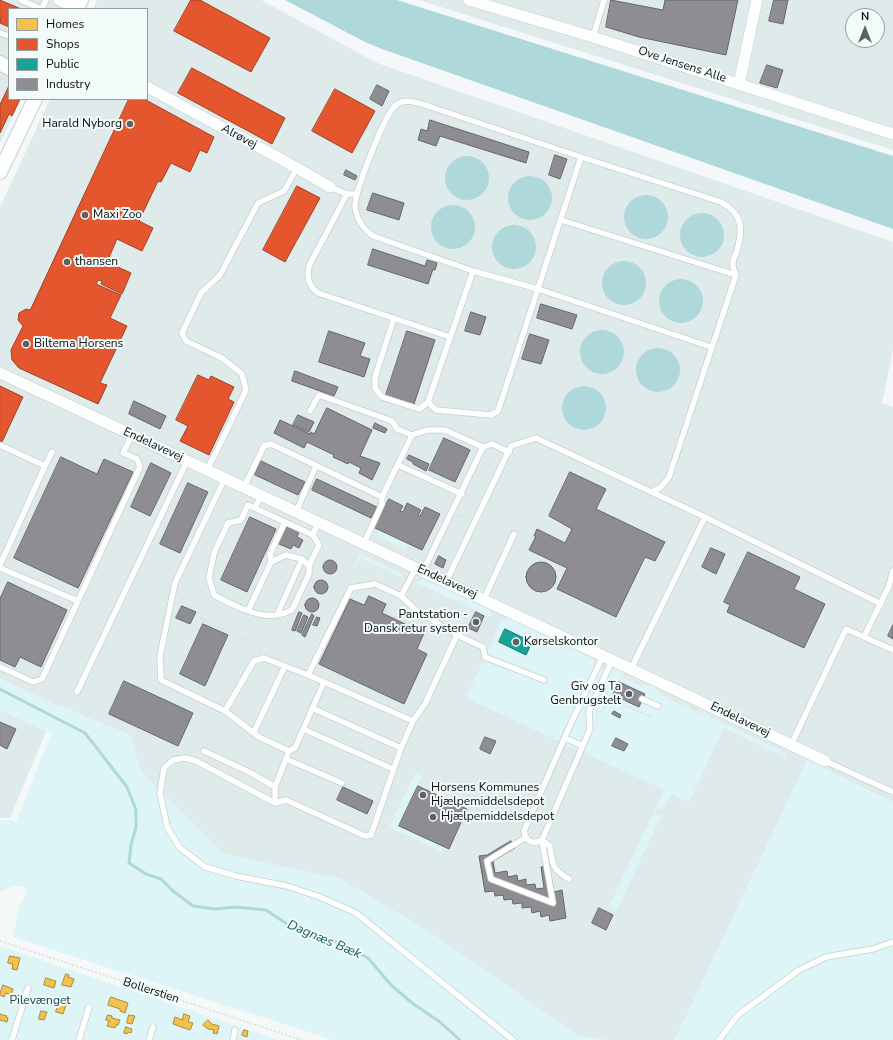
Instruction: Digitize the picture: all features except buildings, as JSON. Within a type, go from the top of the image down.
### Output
[{"type":"street","points":[[59,0],[75,8]]},
{"type":"street","name":"Ove Jensens Alle","points":[[469,0],[593,37],[893,134]]},
{"type":"street","points":[[739,84],[757,0]]},
{"type":"street","name":"Alrøvej","points":[[148,88],[330,187]]},
{"type":"street","points":[[0,172],[35,100]]},
{"type":"street","name":"Endelavevej","points":[[0,373],[484,599],[825,761]]},
{"type":"lane","points":[[20,0],[40,8]]},
{"type":"lane","points":[[593,37],[604,0]]},
{"type":"lane","points":[[652,492],[661,487],[668,477],[736,275],[732,265],[741,236],[740,224],[735,213],[729,206],[721,202],[581,158],[431,107],[414,102],[403,101],[396,105],[388,116],[375,144],[357,194],[355,204],[356,214],[362,225],[373,236],[473,271],[538,289],[711,347]]},
{"type":"lane","points":[[428,402],[436,410],[492,415],[498,412],[581,158]]},
{"type":"lane","points":[[206,470],[214,457],[246,390],[242,374],[222,358],[186,341],[182,333],[201,293],[220,275],[258,202],[284,191],[297,168]]},
{"type":"lane","points":[[330,187],[347,194],[357,194]]},
{"type":"lane","points":[[347,194],[309,266],[309,284],[318,294],[450,337]]},
{"type":"lane","points":[[561,220],[736,275]]},
{"type":"lane","points":[[394,318],[376,377],[375,388],[382,397],[419,409],[428,402],[473,271]]},
{"type":"lane","points":[[310,411],[319,395],[392,421],[397,429],[412,435],[427,430],[445,430],[483,447],[492,444],[509,452]]},
{"type":"lane","points":[[0,667],[34,682],[42,679],[140,467],[137,460],[123,453],[132,435]]},
{"type":"lane","points":[[364,543],[382,504],[382,498],[412,435]]},
{"type":"lane","points":[[446,582],[511,446],[536,438],[704,517],[880,604]]},
{"type":"lane","points":[[244,487],[264,446],[271,444],[382,498]]},
{"type":"lane","points":[[0,445],[45,466]]},
{"type":"lane","points":[[398,594],[420,570],[462,494],[483,447]]},
{"type":"lane","points":[[52,452],[0,566],[78,601]]},
{"type":"lane","points":[[77,692],[187,461]]},
{"type":"lane","points":[[398,465],[462,494]]},
{"type":"lane","points":[[296,512],[316,466]]},
{"type":"lane","points":[[225,478],[175,583],[160,656],[161,680],[225,711],[259,737],[289,751]]},
{"type":"lane","points":[[255,508],[261,496]]},
{"type":"lane","points":[[248,505],[284,522],[313,536],[319,545],[309,566],[309,574],[292,610],[277,615],[264,615],[235,606],[214,595],[209,578],[214,553],[228,523],[241,520],[248,505]]},
{"type":"lane","points":[[631,669],[704,517]]},
{"type":"lane","points":[[248,610],[271,562],[270,554],[284,522]]},
{"type":"lane","points":[[313,536],[318,522]]},
{"type":"lane","points":[[484,599],[514,534]]},
{"type":"lane","points":[[271,562],[286,555],[302,559],[309,566]]},
{"type":"lane","points":[[277,615],[302,559]]},
{"type":"lane","points":[[864,637],[889,586],[893,571]]},
{"type":"lane","points":[[308,675],[351,588],[375,584],[398,594],[417,611],[458,635],[483,647],[485,657],[544,680]]},
{"type":"lane","points":[[791,745],[846,629],[893,650]]},
{"type":"lane","points":[[458,635],[425,704],[413,721],[401,748],[371,835],[365,836],[286,800],[274,804],[196,761],[185,758],[173,760],[164,768],[160,793],[167,828],[180,848],[205,867],[236,876],[286,886],[320,897],[356,913],[512,1040]]},
{"type":"lane","points":[[225,711],[254,661],[264,658],[308,675],[413,721]]},
{"type":"lane","points":[[542,840],[536,843],[530,842],[525,838],[524,831],[565,738],[607,658]]},
{"type":"lane","points":[[525,838],[487,861],[491,880],[553,903],[542,840],[590,729],[589,711],[607,658]]},
{"type":"lane","points":[[254,732],[285,666]]},
{"type":"lane","points":[[274,804],[274,787],[289,751],[294,748],[324,682]]},
{"type":"lane","points":[[642,700],[658,706]]},
{"type":"lane","points":[[312,708],[401,748]]},
{"type":"lane","points":[[303,729],[393,769]]},
{"type":"lane","points":[[565,738],[583,746]]},
{"type":"lane","points":[[204,752],[251,773],[274,787]]},
{"type":"lane","points":[[286,759],[342,783]]},
{"type":"lane","name":"Endelavevej","points":[[825,761],[893,792]]},
{"type":"lane","points":[[542,840],[550,846],[554,868],[558,873],[569,879]]},
{"type":"lane","points":[[719,1040],[738,1015],[799,970],[826,957],[873,949],[893,942]]},
{"type":"lane","points":[[12,1040],[28,988]]},
{"type":"lane","points":[[79,1040],[89,1007]]},
{"type":"lane","points":[[149,1040],[153,1027]]},
{"type":"lane","points":[[232,1040],[235,1030]]},
{"type":"path","points":[[451,515],[475,522]]},
{"type":"path","points":[[398,594],[383,612],[428,632],[419,650]]},
{"type":"path","points":[[200,618],[256,645],[264,658]]},
{"type":"path","points":[[622,704],[653,718]]},
{"type":"path","name":"Bollerstien","points":[[0,941],[302,1040]]},
{"type":"shaded area","points":[[0,0],[67,0],[63,8],[8,8],[8,100],[21,100],[0,143]]},
{"type":"shaded area","points":[[97,0],[261,0],[377,63],[893,242],[893,350],[882,403],[893,407],[893,802],[807,761],[675,1040],[607,1040],[579,1036],[428,931],[340,879],[223,854],[141,772],[130,735],[57,705],[10,818],[0,818],[0,207],[50,100],[148,100],[148,8],[93,8]]},
{"type":"shaded area","points":[[419,0],[893,0],[893,150]]},
{"type":"green space","points":[[379,530],[408,543],[405,550],[376,536]]},
{"type":"green space","points":[[360,554],[401,573],[403,578],[361,558],[356,567],[354,566]]},
{"type":"green space","points":[[423,579],[427,579],[490,609],[492,617],[416,583]]},
{"type":"green space","points":[[508,617],[552,638],[554,645],[562,649],[565,645],[590,656],[593,658],[593,664],[612,672],[615,669],[619,670],[623,673],[625,679],[655,692],[642,686],[653,686],[659,691],[659,694],[684,706],[688,704],[689,708],[701,714],[704,712],[713,718],[786,753],[785,757],[724,728],[689,802],[671,794],[664,809],[658,807],[655,813],[661,816],[617,910],[609,906],[664,790],[466,698],[493,640],[492,639],[501,622]]},
{"type":"green space","points":[[0,678],[57,705],[130,735],[141,772],[223,854],[340,879],[428,931],[579,1036],[607,1040],[333,1040],[13,937],[19,907],[27,892],[23,886],[13,886],[0,892],[0,820],[10,820],[16,822],[51,734],[0,710]]},
{"type":"green space","points":[[807,760],[893,802],[893,1040],[675,1040]]},
{"type":"green space","points":[[415,773],[422,776],[399,826],[444,847],[442,852],[389,827]]},
{"type":"green space","name":"Pilevænget","points":[[0,946],[278,1040],[0,1040]]},
{"type":"water","points":[[285,0],[397,0],[893,156],[893,229],[382,49],[365,42]]},
{"type":"water","points":[[463,156],[471,156],[483,162],[489,174],[489,182],[483,194],[471,200],[463,200],[451,194],[445,182],[445,174],[451,162]]},
{"type":"water","points":[[526,176],[534,176],[546,182],[552,194],[552,202],[546,214],[534,220],[526,220],[514,214],[508,202],[508,194],[514,182]]},
{"type":"water","points":[[642,195],[650,195],[662,201],[668,213],[668,221],[662,233],[650,239],[642,239],[630,233],[624,221],[624,213],[630,201]]},
{"type":"water","points":[[449,205],[457,205],[469,211],[475,223],[475,231],[469,243],[457,249],[449,249],[437,243],[431,231],[431,223],[437,211]]},
{"type":"water","points":[[698,213],[706,213],[718,219],[724,231],[724,239],[718,251],[706,257],[698,257],[686,251],[680,239],[680,231],[686,219]]},
{"type":"water","points":[[510,225],[518,225],[530,231],[536,243],[536,251],[530,263],[518,269],[510,269],[498,263],[492,251],[492,243],[498,231]]},
{"type":"water","points":[[620,261],[628,261],[640,267],[646,279],[646,287],[640,299],[628,305],[620,305],[608,299],[602,287],[602,279],[608,267]]},
{"type":"water","points":[[677,279],[685,279],[697,285],[703,297],[703,305],[697,317],[685,323],[677,323],[665,317],[659,305],[659,297],[665,285]]},
{"type":"water","points":[[598,330],[606,330],[618,336],[624,348],[624,356],[618,368],[606,374],[598,374],[586,368],[580,356],[580,348],[586,336]]},
{"type":"water","points":[[654,348],[662,348],[674,354],[680,366],[680,374],[674,386],[662,392],[654,392],[642,386],[636,374],[636,366],[642,354]]},
{"type":"water","points":[[580,386],[588,386],[600,392],[606,404],[606,412],[600,424],[588,430],[580,430],[568,424],[562,412],[562,404],[568,392]]},
{"type":"waterway","name":"Dagnæs Bæk","points":[[0,689],[85,733],[127,787],[136,810],[136,827],[131,845],[129,863],[146,874],[161,879],[173,891],[193,906],[215,909],[235,907],[266,910],[296,930],[332,940],[368,958],[391,985],[412,1003],[440,1022],[460,1040]]},
{"type":"place","name":"Harald Nyborg","points":[[130,124]]},
{"type":"place","name":"Maxi Zoo","points":[[85,215]]},
{"type":"place","name":"thansen","points":[[67,262]]},
{"type":"place","name":"Biltema Horsens","points":[[26,344]]},
{"type":"place","name":"Pantstation - Dansk retur system","points":[[476,622]]},
{"type":"place","name":"Kørselskontor","points":[[516,642]]},
{"type":"place","name":"Giv og Ta Genbrugstelt","points":[[629,694]]},
{"type":"place","name":"Horsens Kommunes Hjælpemiddelsdepot","points":[[423,795]]},
{"type":"place","name":"Hjælpemiddelsdepot","points":[[433,817]]}]
